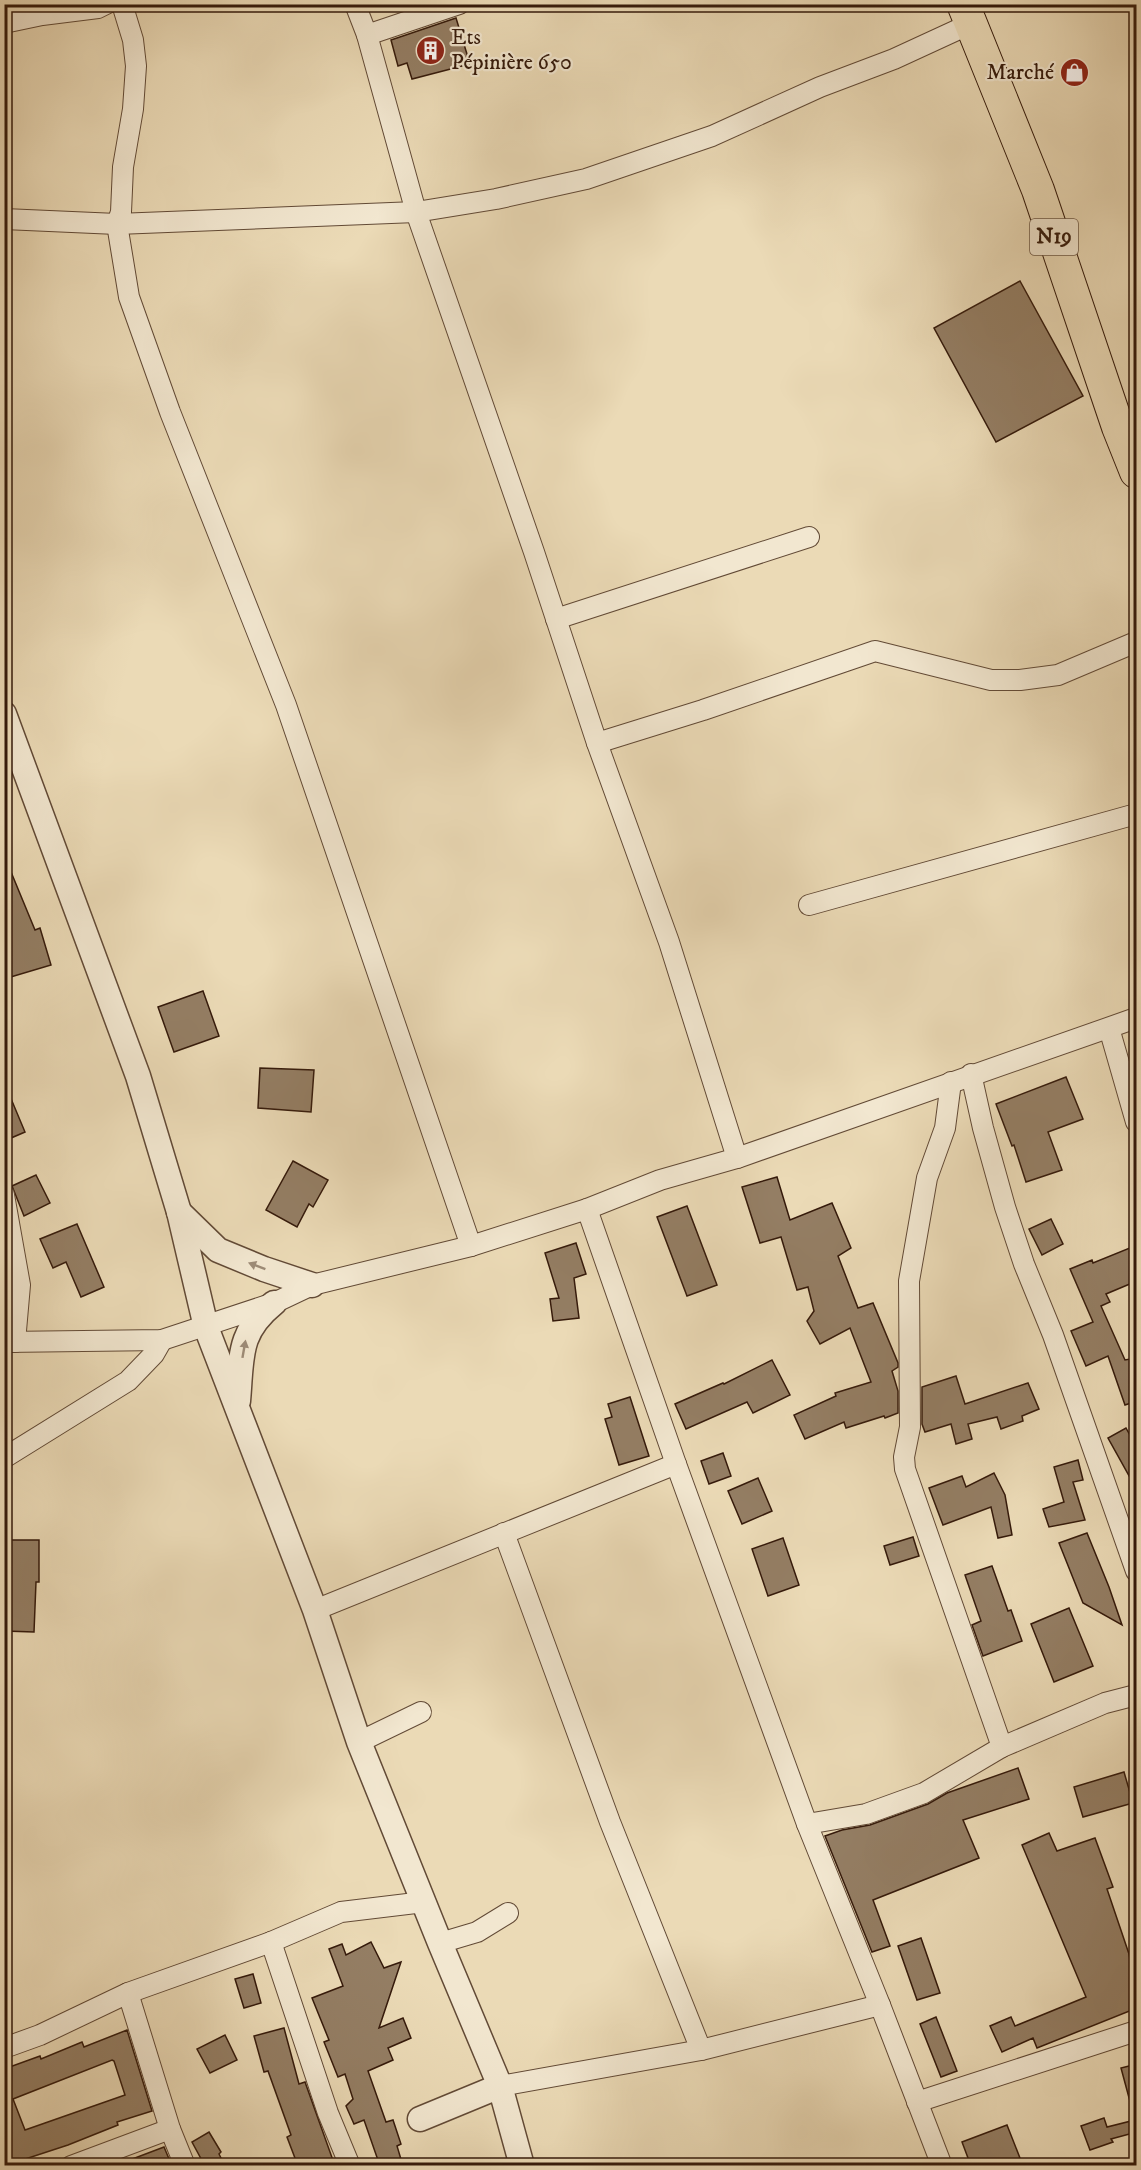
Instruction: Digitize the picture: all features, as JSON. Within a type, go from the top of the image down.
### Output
[{"type":"highway","name":"N19","points":[[967,14],[1038,190],[1118,427],[1137,472]]},
{"type":"street","points":[[4,23],[42,15],[98,8],[106,4]]},
{"type":"street","points":[[122,4],[133,40],[136,66],[133,109],[123,167],[121,212],[117,224],[129,297],[144,345],[286,705],[471,1246]]},
{"type":"street","points":[[355,4],[367,35],[416,212],[597,743],[669,942],[737,1158]]},
{"type":"street","points":[[367,35],[459,4]]},
{"type":"street","points":[[4,219],[117,224],[416,212],[496,199],[586,179],[712,136],[820,87],[894,58],[967,14]]},
{"type":"street","points":[[556,619],[809,537]]},
{"type":"street","points":[[597,743],[703,710],[875,651],[991,680],[1020,680],[1058,675],[1137,642]]},
{"type":"street","points":[[4,714],[138,1076],[179,1212],[206,1327],[315,1610],[359,1742],[500,2086],[522,2166]]},
{"type":"street","points":[[809,906],[1137,814]]},
{"type":"street","points":[[4,1195],[20,1285],[10,1342],[162,1340],[274,1303],[312,1285],[471,1246],[587,1209],[660,1180],[737,1158],[971,1074],[1137,1018]]},
{"type":"street","points":[[1109,1028],[1137,1122]]},
{"type":"street","points":[[971,1074],[1005,1207],[1024,1264],[1053,1335],[1137,1571]]},
{"type":"street","points":[[951,1082],[945,1128],[927,1178],[909,1281],[909,1428],[904,1457],[905,1469],[1002,1747]]},
{"type":"street","points":[[587,1209],[676,1464],[807,1824],[942,2166]]},
{"type":"street","points":[[179,1212],[218,1250],[312,1285]]},
{"type":"street","points":[[238,1406],[243,1346],[251,1326],[260,1314],[274,1303]]},
{"type":"street","points":[[4,1458],[128,1381],[154,1354],[162,1340]]},
{"type":"street","points":[[315,1610],[676,1464]]},
{"type":"street","points":[[504,1533],[610,1822],[701,2050]]},
{"type":"street","points":[[807,1824],[866,1814],[924,1793],[1002,1747],[1105,1703],[1137,1695]]},
{"type":"street","points":[[359,1742],[421,1712]]},
{"type":"street","points":[[4,2048],[40,2035],[128,1993],[271,1942],[341,1912],[424,1902]]},
{"type":"street","points":[[440,1943],[477,1932],[507,1913]]},
{"type":"street","points":[[271,1942],[328,2113],[350,2166]]},
{"type":"street","points":[[128,1993],[171,2130],[185,2166]]},
{"type":"street","points":[[420,2119],[500,2086],[701,2050],[880,2005]]},
{"type":"street","points":[[917,2102],[1137,2031]]},
{"type":"street","points":[[71,2166],[171,2130]]},
{"type":"building","name":"Ets Pépinière 650","points":[[456,18],[470,64],[412,79],[407,63],[398,66],[391,40]]},
{"type":"building","points":[[1020,281],[1083,396],[996,442],[934,328]]},
{"type":"building","points":[[4,855],[35,930],[40,928],[51,965],[4,979]]},
{"type":"building","points":[[203,991],[219,1036],[174,1052],[158,1007]]},
{"type":"building","points":[[260,1068],[314,1070],[311,1112],[258,1108]]},
{"type":"building","points":[[1066,1077],[1083,1119],[1048,1132],[1062,1170],[1026,1182],[1014,1145],[1012,1146],[996,1104]]},
{"type":"building","points":[[4,1082],[25,1132],[4,1141]]},
{"type":"building","points":[[293,1161],[328,1180],[313,1207],[309,1204],[297,1227],[266,1210]]},
{"type":"building","points":[[36,1175],[50,1203],[24,1216],[12,1186]]},
{"type":"building","points":[[777,1177],[790,1220],[832,1203],[851,1248],[838,1256],[858,1308],[873,1303],[898,1363],[898,1367],[892,1371],[898,1391],[898,1413],[846,1428],[844,1422],[805,1439],[794,1415],[836,1396],[835,1393],[871,1382],[850,1328],[820,1344],[807,1321],[814,1311],[808,1287],[797,1290],[781,1237],[760,1243],[742,1187]]},
{"type":"building","points":[[687,1206],[717,1285],[687,1296],[657,1217]]},
{"type":"building","points":[[1051,1219],[1063,1244],[1042,1255],[1029,1229]]},
{"type":"building","points":[[77,1224],[104,1287],[81,1297],[66,1262],[53,1268],[40,1239]]},
{"type":"building","points":[[576,1243],[586,1274],[574,1278],[579,1318],[553,1321],[550,1299],[559,1298],[545,1253]]},
{"type":"building","points":[[1137,1245],[1137,1281],[1106,1294],[1110,1302],[1101,1306],[1125,1360],[1130,1359],[1137,1379],[1137,1401],[1125,1405],[1108,1356],[1086,1366],[1071,1331],[1093,1322],[1070,1269],[1092,1260],[1093,1263]]},
{"type":"building","points":[[772,1360],[790,1395],[753,1413],[747,1402],[686,1429],[675,1404],[724,1384]]},
{"type":"building","points":[[956,1376],[965,1404],[1028,1383],[1039,1409],[1022,1416],[1023,1421],[1001,1429],[997,1417],[968,1424],[972,1439],[956,1444],[951,1424],[925,1432],[922,1424],[922,1387]]},
{"type":"building","points":[[630,1397],[649,1456],[619,1465],[605,1419],[612,1417],[608,1404]]},
{"type":"building","points":[[1126,1428],[1137,1448],[1137,1490],[1108,1438]]},
{"type":"building","points":[[723,1453],[731,1476],[709,1484],[701,1461]]},
{"type":"building","points":[[1078,1460],[1083,1480],[1073,1482],[1085,1520],[1049,1527],[1043,1509],[1064,1502],[1054,1467]]},
{"type":"building","points":[[994,1473],[1005,1495],[1012,1535],[998,1538],[991,1507],[943,1525],[929,1488],[962,1476],[966,1487]]},
{"type":"building","points":[[758,1478],[772,1511],[742,1524],[728,1491]]},
{"type":"building","points":[[1087,1533],[1122,1625],[1083,1603],[1059,1543]]},
{"type":"building","points":[[913,1537],[919,1556],[890,1565],[884,1546]]},
{"type":"building","points":[[783,1538],[799,1585],[768,1596],[752,1549]]},
{"type":"building","points":[[4,1540],[39,1540],[39,1582],[36,1582],[34,1632],[4,1631]]},
{"type":"building","points":[[992,1566],[1008,1611],[1011,1610],[1022,1641],[983,1656],[972,1625],[981,1621],[965,1575]]},
{"type":"building","points":[[1069,1608],[1093,1666],[1054,1682],[1031,1624]]},
{"type":"building","points":[[1018,1768],[1029,1799],[963,1820],[979,1858],[873,1900],[890,1946],[872,1952],[825,1836],[870,1825],[928,1804],[947,1793]]},
{"type":"building","points":[[1124,1772],[1133,1803],[1083,1817],[1074,1787]]},
{"type":"building","points":[[1049,1833],[1057,1851],[1095,1838],[1113,1887],[1107,1889],[1129,1954],[1137,1995],[1137,2008],[1037,2048],[1033,2038],[1002,2052],[990,2026],[1011,2017],[1015,2026],[1086,1997],[1022,1845]]},
{"type":"building","points":[[921,1938],[940,1993],[917,2000],[898,1946]]},
{"type":"building","points":[[371,1942],[384,1968],[401,1962],[379,2028],[403,2018],[411,2038],[388,2048],[393,2060],[368,2071],[386,2122],[393,2120],[401,2144],[397,2146],[403,2166],[380,2166],[364,2120],[354,2124],[346,2106],[353,2099],[345,2074],[338,2077],[324,2042],[329,2040],[312,1998],[343,1986],[329,1949],[342,1944],[346,1955]]},
{"type":"building","points":[[253,1974],[261,2003],[244,2008],[235,1979]]},
{"type":"building","points":[[936,2017],[957,2071],[941,2077],[920,2024]]},
{"type":"building","points":[[284,2028],[299,2084],[305,2082],[335,2166],[298,2166],[287,2137],[291,2135],[268,2071],[264,2072],[254,2036]]},
{"type":"building","points":[[127,2030],[152,2111],[117,2122],[118,2125],[68,2145],[4,2166],[4,2069],[40,2056],[41,2059],[82,2042],[84,2047]],"holes":[[[114,2061],[125,2095],[25,2130],[13,2099]]]},
{"type":"building","points":[[225,2035],[237,2060],[210,2073],[197,2049]]},
{"type":"building","points":[[1137,2064],[1137,2108],[1132,2109],[1121,2068]]},
{"type":"building","points":[[1104,2118],[1107,2127],[1135,2120],[1137,2132],[1111,2139],[1113,2142],[1090,2150],[1081,2126]]},
{"type":"building","points":[[1007,2125],[1020,2158],[999,2166],[971,2166],[962,2142]]},
{"type":"building","points":[[209,2132],[221,2152],[219,2154],[225,2166],[205,2166],[192,2142]]},
{"type":"building","points":[[164,2147],[172,2166],[119,2166],[119,2164]]},
{"type":"place","name":"Ets Pépinière 650","points":[[430,50]]},
{"type":"place","name":"Marché","points":[[1075,72]]}]
